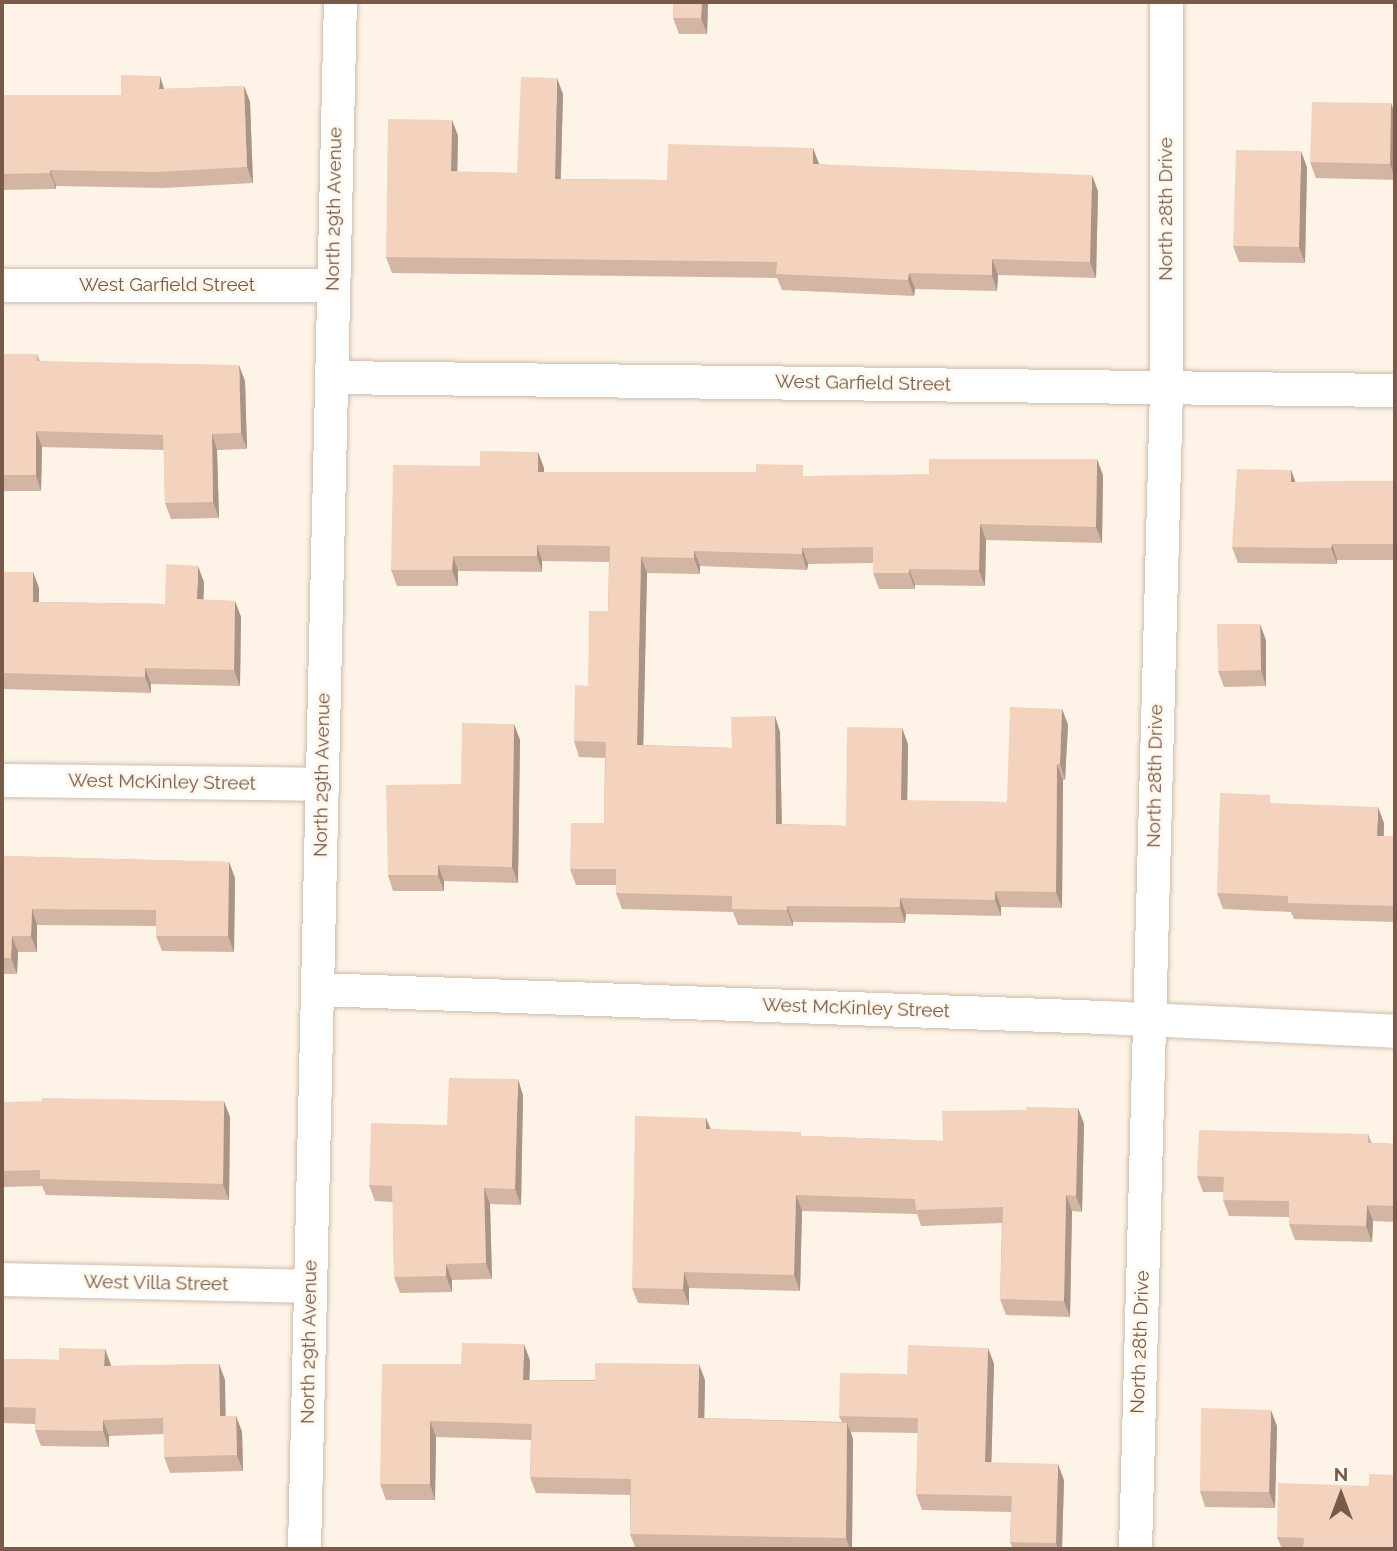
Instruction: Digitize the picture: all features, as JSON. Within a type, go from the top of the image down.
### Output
[{"type":"street","name":"North 29th Avenue","points":[[304,1549],[340,2]]},
{"type":"street","name":"North 28th Drive","points":[[1135,1549],[1166,386],[1166,2]]},
{"type":"street","name":"West Garfield Street","points":[[2,285],[332,285]]},
{"type":"street","name":"West Garfield Street","points":[[331,377],[1395,390]]},
{"type":"street","name":"West McKinley Street","points":[[2,780],[321,784]]},
{"type":"street","name":"West McKinley Street","points":[[317,989],[1395,1031]]},
{"type":"street","name":"West Villa Street","points":[[2,1279],[310,1286]]},
{"type":"building","points":[[673,2],[702,2],[701,18],[673,18]]},
{"type":"building","points":[[121,75],[160,76],[159,89],[244,86],[247,167],[157,172],[50,170],[50,173],[2,174],[2,95],[121,95]]},
{"type":"building","points":[[521,77],[557,78],[555,179],[667,180],[668,144],[813,148],[813,164],[1092,175],[1090,262],[992,259],[992,275],[909,273],[908,280],[776,274],[777,262],[386,257],[388,119],[452,120],[451,171],[517,173]]},
{"type":"building","points":[[1312,102],[1391,103],[1390,164],[1310,162]]},
{"type":"building","points":[[1236,150],[1301,151],[1299,247],[1233,246]]},
{"type":"building","points":[[2,354],[37,354],[37,361],[239,365],[241,433],[212,434],[213,502],[165,503],[163,435],[36,431],[36,475],[2,475]]},
{"type":"building","points":[[480,451],[538,452],[538,472],[756,472],[756,464],[803,465],[803,476],[929,474],[929,459],[1097,459],[1096,527],[980,524],[979,570],[909,569],[909,573],[873,573],[873,547],[802,548],[802,554],[694,551],[694,558],[641,557],[637,745],[732,748],[731,717],[775,716],[776,824],[846,826],[847,727],[902,728],[901,800],[1007,802],[1010,707],[1062,709],[1060,764],[1057,764],[1056,892],[995,891],[995,900],[900,898],[900,907],[787,906],[787,910],[732,909],[732,896],[616,893],[616,869],[570,869],[571,823],[604,823],[606,742],[574,741],[575,685],[588,686],[589,611],[608,611],[610,546],[537,545],[537,556],[453,556],[452,570],[391,570],[393,465],[480,466]]},
{"type":"building","points":[[1237,469],[1291,470],[1291,482],[1395,481],[1395,544],[1332,544],[1331,548],[1232,547]]},
{"type":"building","points":[[166,564],[198,566],[197,599],[235,601],[234,670],[145,668],[145,677],[2,673],[2,572],[33,572],[33,602],[165,604]]},
{"type":"building","points":[[1217,624],[1260,624],[1261,670],[1218,671]]},
{"type":"building","points":[[462,723],[514,724],[512,867],[438,865],[438,875],[388,875],[386,785],[461,784]]},
{"type":"building","points":[[1220,793],[1270,795],[1270,803],[1378,807],[1377,836],[1395,836],[1395,906],[1288,903],[1288,896],[1217,893]]},
{"type":"building","points":[[2,856],[229,862],[228,936],[156,936],[156,910],[32,909],[31,936],[12,936],[11,958],[2,958]]},
{"type":"building","points":[[449,1078],[518,1079],[515,1189],[484,1188],[486,1263],[446,1264],[446,1276],[394,1277],[392,1186],[369,1185],[371,1123],[447,1125]]},
{"type":"building","points":[[42,1098],[224,1101],[223,1184],[40,1179],[40,1170],[2,1171],[2,1102],[42,1101]]},
{"type":"building","points":[[1026,1107],[1078,1108],[1076,1196],[1066,1195],[1064,1301],[1000,1299],[1003,1207],[916,1210],[915,1199],[796,1195],[794,1275],[684,1272],[683,1289],[632,1288],[635,1116],[706,1118],[706,1129],[801,1132],[801,1136],[943,1141],[942,1111],[1026,1110]]},
{"type":"building","points":[[1199,1130],[1368,1134],[1368,1143],[1395,1144],[1395,1206],[1367,1205],[1366,1226],[1289,1224],[1289,1201],[1223,1200],[1224,1177],[1197,1176]]},
{"type":"building","points":[[462,1343],[524,1344],[523,1380],[595,1381],[595,1363],[699,1364],[698,1418],[847,1423],[846,1538],[630,1534],[631,1479],[530,1477],[532,1424],[430,1421],[430,1484],[380,1484],[382,1364],[461,1364]]},
{"type":"building","points":[[908,1345],[988,1348],[985,1462],[1058,1464],[1056,1543],[1010,1542],[1012,1496],[916,1494],[918,1418],[839,1416],[840,1373],[907,1374]]},
{"type":"building","points":[[59,1348],[105,1349],[104,1366],[219,1364],[220,1416],[236,1416],[237,1455],[164,1457],[163,1418],[103,1420],[103,1431],[35,1430],[36,1408],[2,1407],[2,1359],[59,1360]]},
{"type":"building","points":[[1201,1408],[1271,1410],[1269,1492],[1200,1491]]},
{"type":"building","points":[[1369,1474],[1395,1475],[1395,1549],[1303,1549],[1304,1538],[1277,1537],[1278,1483],[1369,1486]]}]
